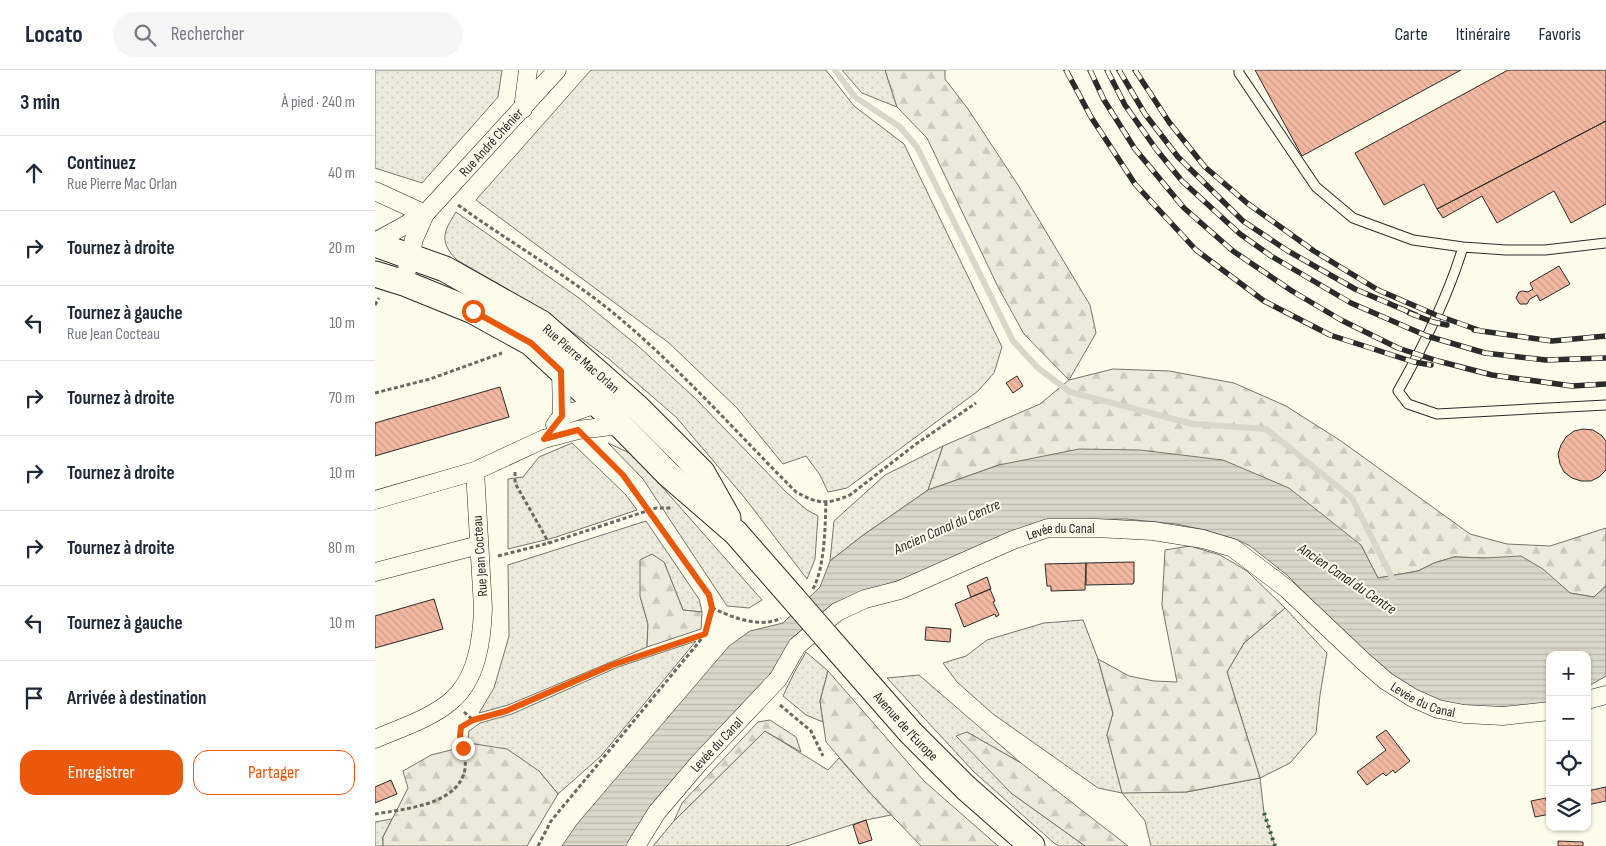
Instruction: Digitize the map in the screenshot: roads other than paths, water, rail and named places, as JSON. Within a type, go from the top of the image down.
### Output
[{"type":"main road","name":"Rue Pierre Mac Orlan","points":[[375,243],[445,269],[541,323],[638,408],[702,472],[736,533]]},
{"type":"main road","name":"Rue Pierre Mac Orlan","points":[[375,274],[404,283],[473,311],[531,343],[620,425],[668,474],[736,533],[792,597]]},
{"type":"main road","name":"Avenue de l'Europe","points":[[792,597],[911,733],[966,788],[1032,846]]},
{"type":"street","points":[[523,109],[528,70]]},
{"type":"street","name":"Rue André Chénier","points":[[375,243],[425,214],[557,70]]},
{"type":"street","points":[[375,191],[425,214]]},
{"type":"street","name":"Rue André Chénier","points":[[404,283],[409,255],[425,214]]},
{"type":"street","points":[[561,371],[562,416]]},
{"type":"street","points":[[544,439],[562,416],[597,404],[638,408]]},
{"type":"street","points":[[375,500],[475,471],[544,439],[578,430],[620,425]]},
{"type":"street","name":"Rue Jean Cocteau","points":[[375,739],[435,712],[452,701],[464,687],[474,665],[482,629],[483,608],[475,471]]},
{"type":"street","name":"Levée du Canal","points":[[636,846],[657,812],[698,764],[778,679],[797,646],[837,612],[865,599],[900,590],[1022,537],[1048,528],[1096,528],[1162,532],[1203,539],[1233,548],[1287,589],[1386,681],[1413,698],[1438,709],[1464,714],[1503,716],[1546,711]]},
{"type":"street","points":[[375,572],[479,552]]},
{"type":"street","points":[[1591,699],[1606,695]]},
{"type":"lane","points":[[1239,70],[1239,73],[1315,187],[1353,218],[1413,240],[1463,247],[1545,250],[1606,243]]},
{"type":"lane","points":[[1463,247],[1455,274],[1418,355],[1398,391],[1408,404],[1437,414],[1606,405]]},
{"type":"water","name":"Ancien Canal du Centre","points":[[1079,449],[1140,450],[1223,460],[1289,488],[1361,545],[1378,578],[1418,571],[1434,563],[1454,557],[1521,556],[1543,569],[1570,593],[1594,597],[1606,586],[1606,676],[1591,685],[1591,651],[1546,651],[1546,702],[1531,706],[1473,707],[1439,702],[1408,690],[1329,619],[1287,575],[1250,546],[1238,540],[1176,524],[1126,519],[1055,520],[1016,530],[916,575],[856,594],[832,604],[797,638],[782,661],[628,846],[562,846],[577,824],[729,646],[750,631],[783,623],[820,587],[830,561],[928,490],[999,465]]},
{"type":"waterway","points":[[835,70],[855,97],[900,127],[917,147],[1013,341],[1038,368],[1070,392],[1193,424],[1266,429],[1352,498],[1394,582]]},
{"type":"railway","points":[[1066,70],[1091,117],[1135,184],[1196,250],[1264,301],[1330,335],[1414,362],[1431,365]]},
{"type":"railway","points":[[1090,70],[1104,100],[1135,149],[1184,208],[1233,251],[1292,291],[1341,320],[1398,348],[1438,361],[1492,375],[1572,386],[1606,384]]},
{"type":"railway","points":[[1107,70],[1125,105],[1156,149],[1182,181],[1240,234],[1271,256],[1351,303],[1427,336],[1485,353],[1546,360],[1606,358]]},
{"type":"railway","points":[[1119,70],[1145,114],[1178,157],[1243,221],[1288,251],[1355,289],[1416,315]]},
{"type":"railway","points":[[1135,70],[1169,122],[1205,167],[1247,203],[1314,251],[1378,290],[1436,315],[1481,331]]},
{"type":"railway","points":[[1409,313],[1447,325]]},
{"type":"railway","points":[[1474,330],[1552,341],[1606,336]]}]
